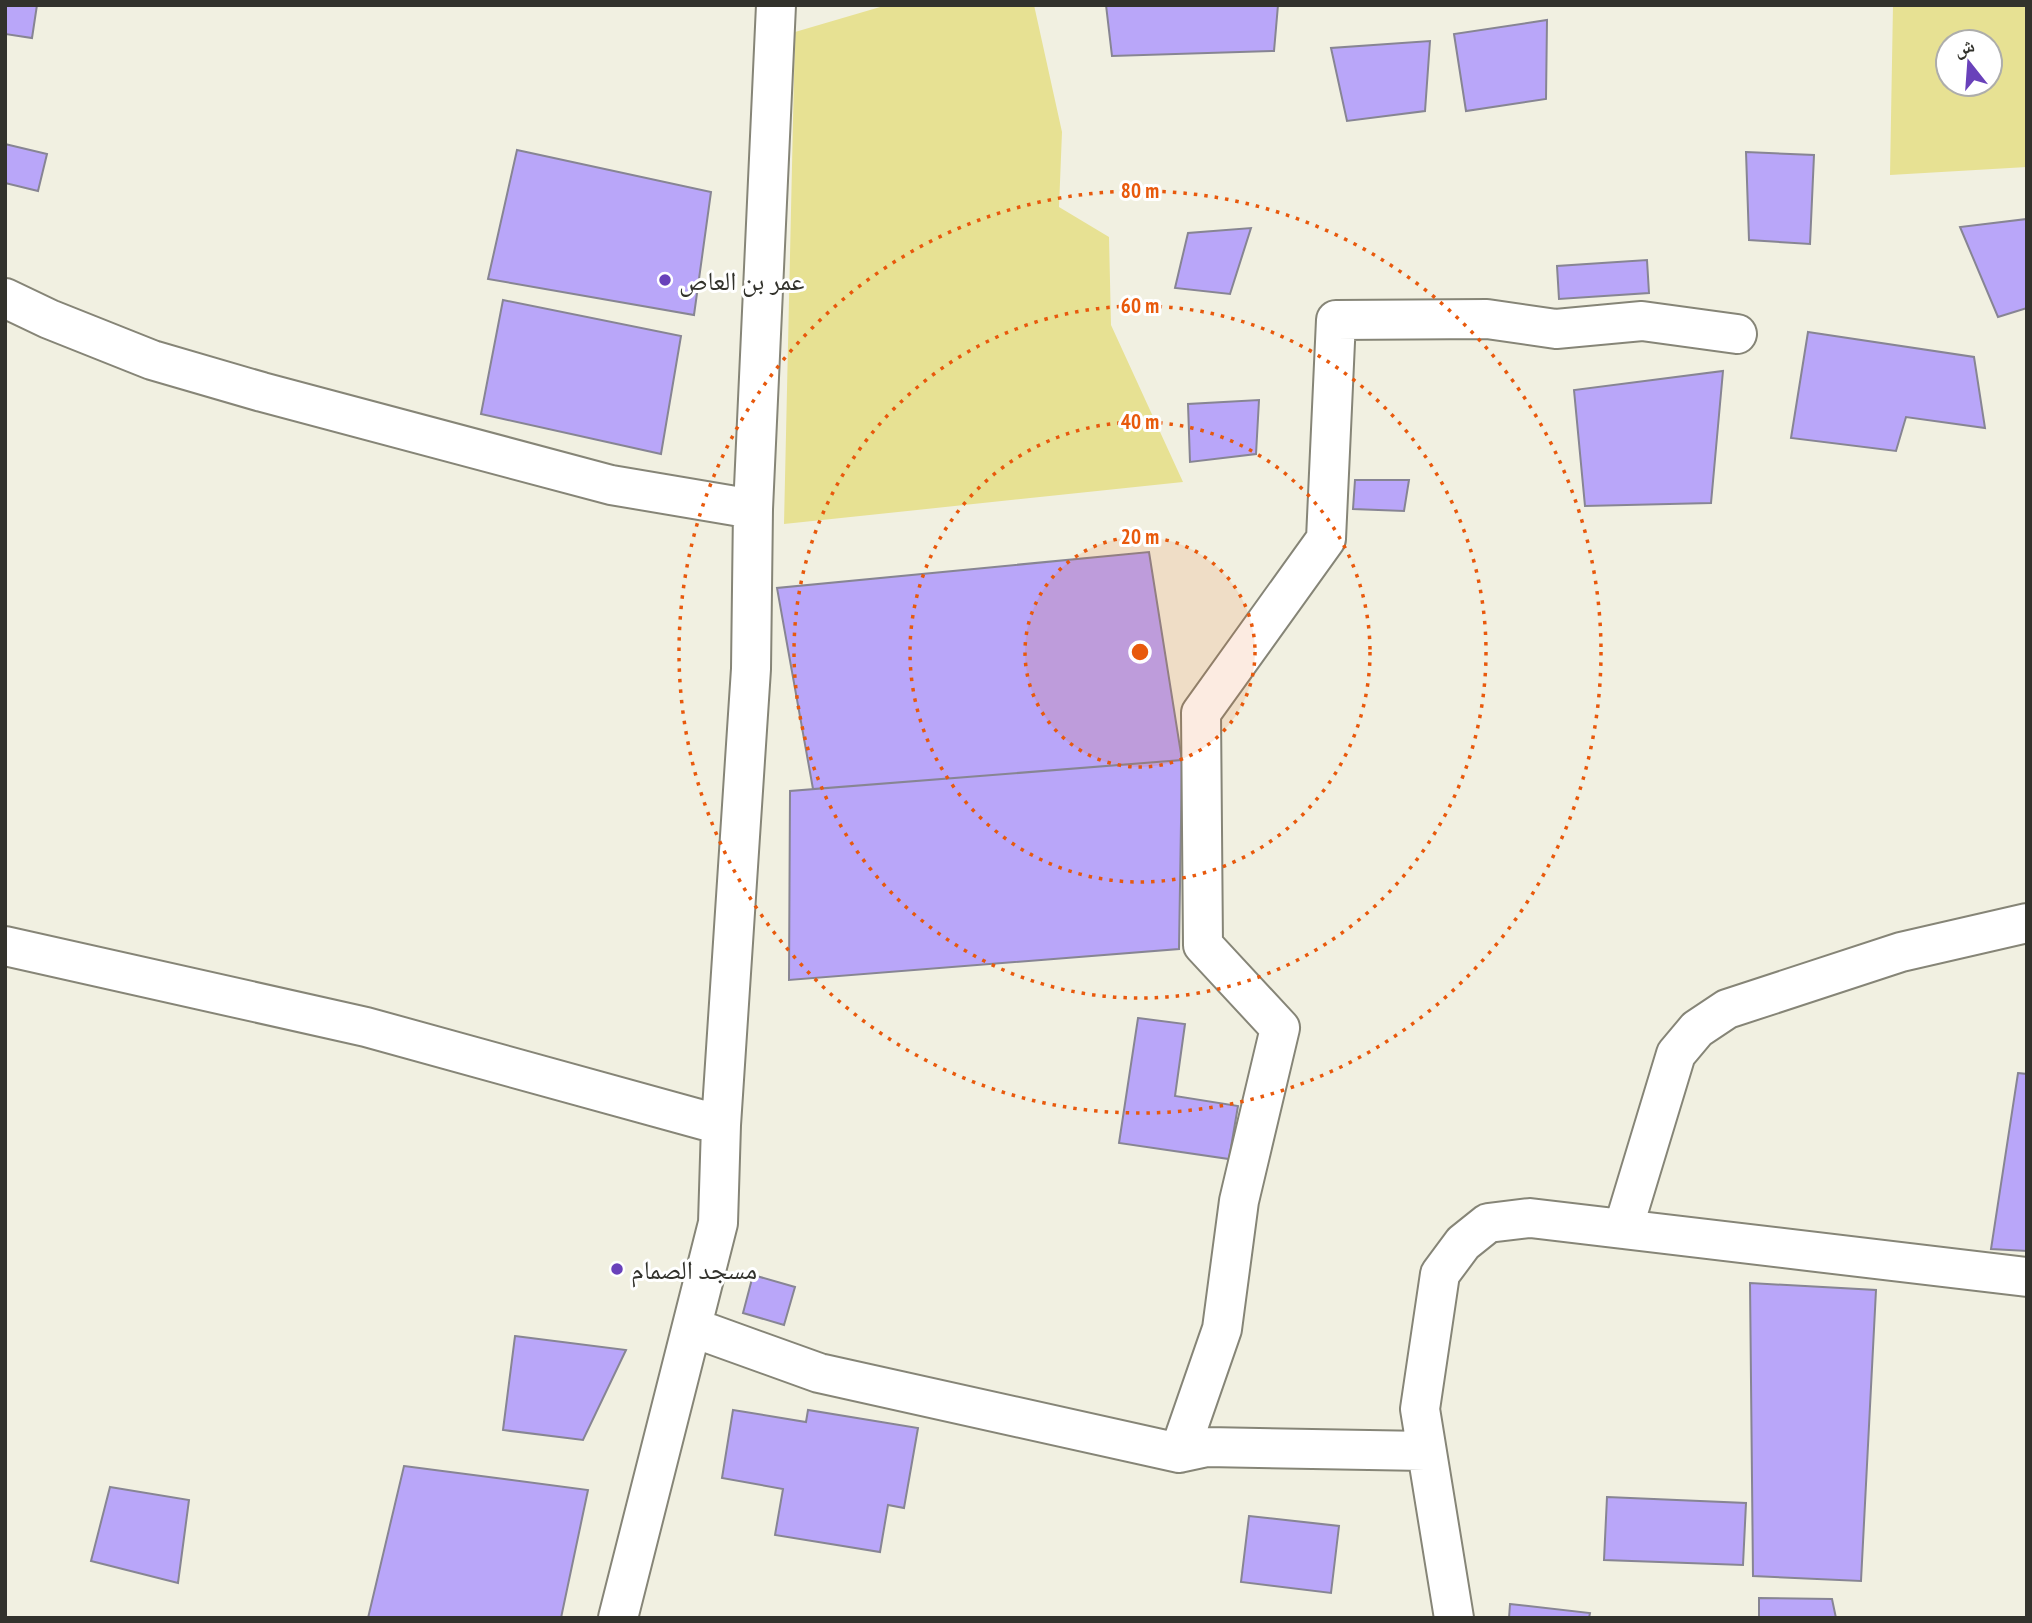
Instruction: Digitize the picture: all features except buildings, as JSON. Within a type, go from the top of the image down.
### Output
[{"type":"street","points":[[618,1618],[694,1328],[718,1223],[721,1125],[751,669],[753,509],[776,5]]},
{"type":"street","points":[[5,298],[49,319],[152,360],[262,392],[611,485],[753,509]]},
{"type":"street","points":[[1179,1453],[1222,1329],[1239,1201],[1280,1028],[1203,945],[1201,713],[1325,539],[1336,320],[1487,319],[1556,329],[1642,321],[1737,334]]},
{"type":"street","points":[[1623,1229],[1676,1054],[1697,1029],[1727,1009],[1901,952],[2027,923]]},
{"type":"street","points":[[5,946],[366,1027],[721,1125]]},
{"type":"street","points":[[1454,1618],[1420,1409],[1440,1274],[1463,1243],[1488,1223],[1530,1217],[2027,1276]]},
{"type":"street","points":[[694,1328],[819,1373],[1179,1453],[1207,1447],[1425,1451]]},
{"type":"shaded area","points":[[887,5],[1034,5],[1062,132],[1059,207],[1109,237],[1111,325],[1183,482],[784,524],[795,32]]},
{"type":"shaded area","points":[[1893,5],[2027,5],[2027,167],[1890,175]]},
{"type":"place","name":"عمر بن العاص","points":[[665,280]]},
{"type":"place","name":"مسجد الصمام","points":[[617,1269]]}]
